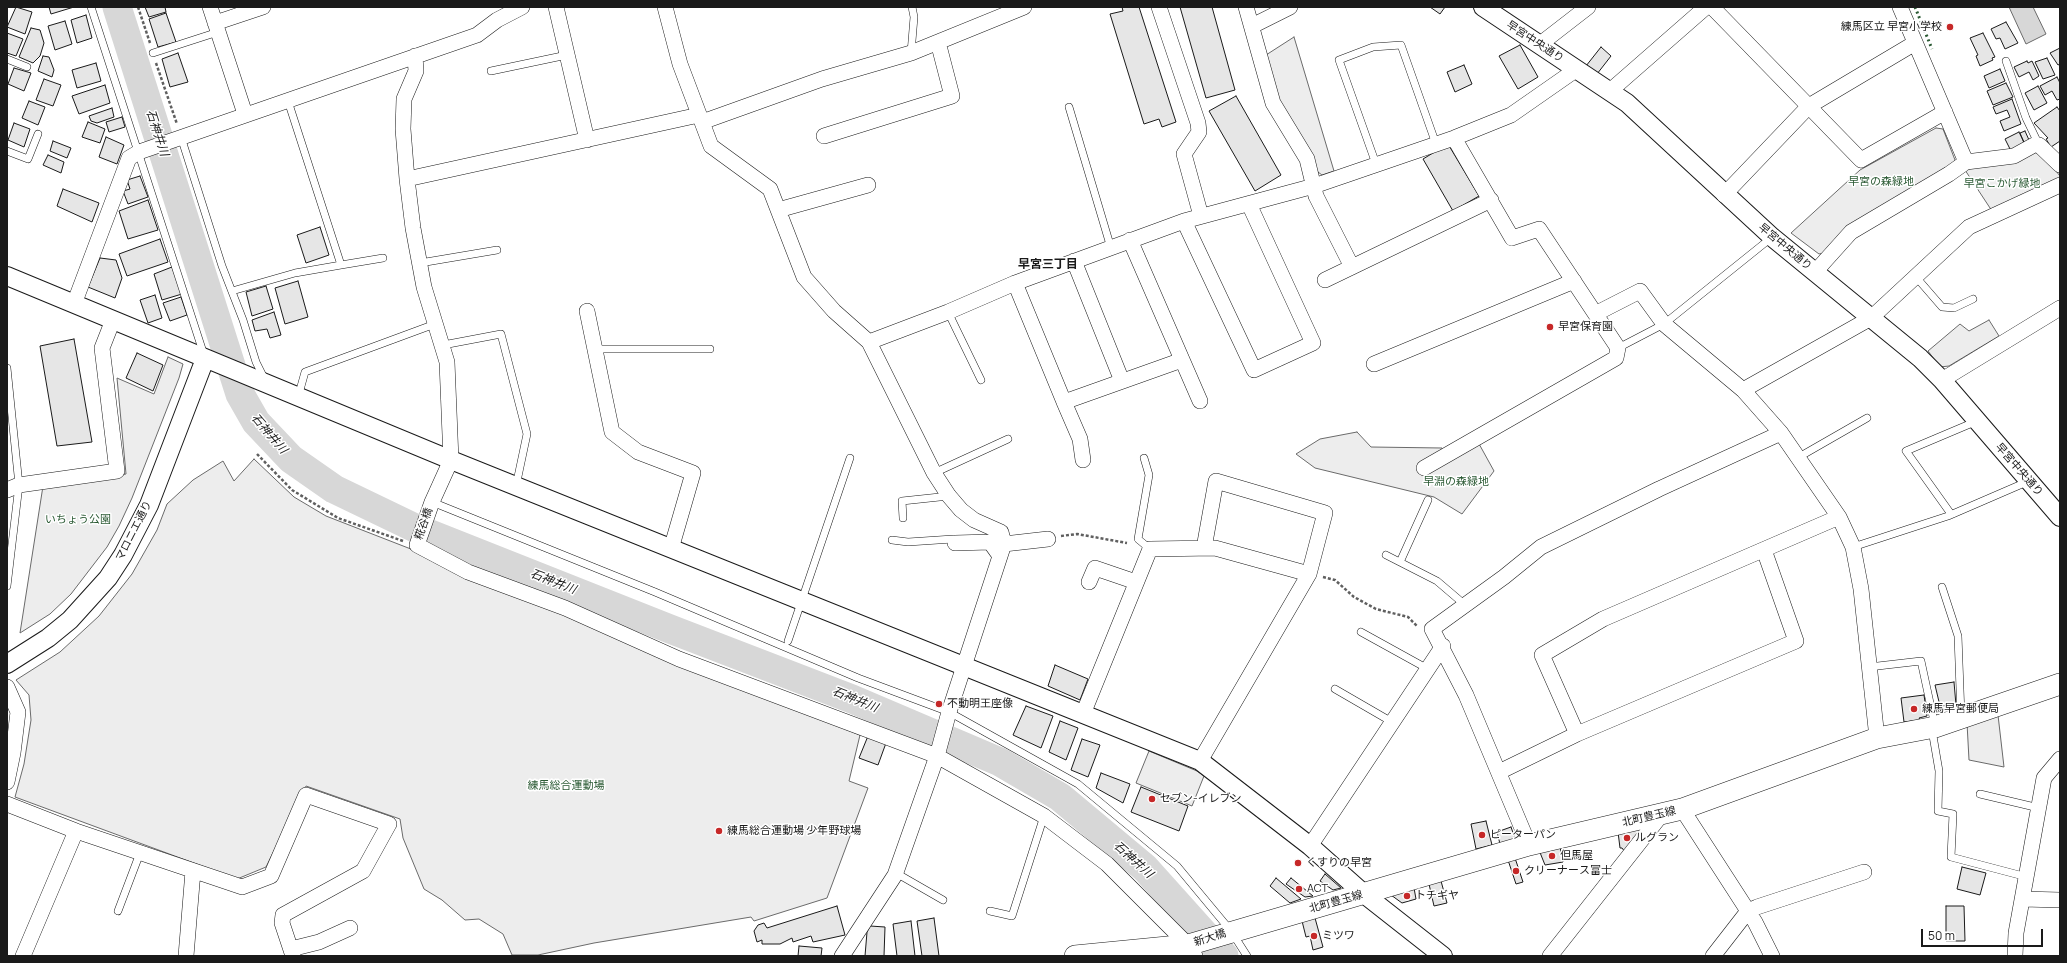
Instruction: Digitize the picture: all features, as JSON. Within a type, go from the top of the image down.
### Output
[{"type":"main road","name":"北町豊玉線","points":[[1231,931],[1364,894],[1529,845],[1682,809],[1877,738],[1933,728],[2060,684]]},
{"type":"main road","name":"新大橋","points":[[1192,951],[1231,931]]},
{"type":"main road","points":[[1075,956],[1192,951]]},
{"type":"street","points":[[210,7],[245,114]]},
{"type":"street","points":[[217,27],[263,7]]},
{"type":"street","points":[[74,304],[129,158],[139,152],[245,114],[288,101],[476,35],[495,14],[522,7]]},
{"type":"street","points":[[556,7],[586,140]]},
{"type":"street","points":[[664,7],[680,64],[711,146],[770,189],[804,276],[834,311],[869,342],[934,473],[949,496],[974,520],[1001,532],[1002,550],[937,752],[896,873],[842,956]]},
{"type":"street","points":[[407,179],[586,140],[701,119],[822,79],[911,53],[1024,7]]},
{"type":"street","points":[[1159,7],[1198,123],[1199,132],[1184,154],[1201,216]]},
{"type":"street","points":[[1246,7],[1273,103],[1307,159],[1316,196],[1352,267]]},
{"type":"street","points":[[1252,26],[1290,7]]},
{"type":"street","name":"早宮中央通り","points":[[1484,7],[1539,45],[1610,90],[1627,103],[1772,237],[1920,358],[1942,380],[2060,517]]},
{"type":"street","points":[[1539,45],[1588,7]]},
{"type":"street","points":[[1610,90],[1706,7]]},
{"type":"street","points":[[1712,7],[1861,160],[1945,112]]},
{"type":"street","points":[[1900,7],[1966,162]]},
{"type":"street","points":[[824,136],[952,96],[938,42]]},
{"type":"street","points":[[1724,194],[1808,106],[1915,43]]},
{"type":"street","points":[[415,56],[416,71],[404,99],[403,130],[407,179],[413,228],[420,263],[435,324],[447,362],[450,460]]},
{"type":"street","points":[[869,342],[948,312],[1015,283],[1074,260],[1111,249],[1130,240],[1184,221],[1314,186],[1454,138],[1511,115],[1577,69]]},
{"type":"street","points":[[1424,468],[1616,358],[1618,348],[1539,229],[1512,238],[1454,138]]},
{"type":"street","points":[[1815,272],[1851,232],[1949,174],[1966,162],[2014,156],[2034,145],[2039,145],[2060,165]]},
{"type":"street","points":[[778,210],[868,185]]},
{"type":"street","points":[[1742,390],[1872,318],[1970,227],[2060,185]]},
{"type":"street","points":[[1325,280],[1491,200]]},
{"type":"street","points":[[1184,221],[1254,370],[1313,343],[1249,204]]},
{"type":"street","points":[[1130,240],[1200,401]]},
{"type":"street","points":[[1074,260],[1122,381]]},
{"type":"street","points":[[7,276],[450,460],[965,665],[1200,762],[1310,846],[1364,894],[1443,956]]},
{"type":"street","points":[[1374,364],[1574,281]]},
{"type":"street","points":[[1015,283],[1080,439],[1083,460]]},
{"type":"street","points":[[1596,313],[1640,291],[1664,324],[1742,390],[1781,433],[1839,517],[1853,547],[1861,589],[1868,667],[1877,738]]},
{"type":"street","points":[[1942,380],[2060,308]]},
{"type":"street","points":[[587,311],[612,432],[638,452],[693,473],[671,549]]},
{"type":"street","points":[[13,488],[117,471],[102,348],[113,320]]},
{"type":"street","points":[[1064,402],[1182,360]]},
{"type":"street","name":"マロニエ通り","points":[[7,664],[48,638],[70,620],[94,594],[123,555],[149,505],[209,361]]},
{"type":"street","points":[[1529,845],[1466,695],[1443,646],[1432,628],[1504,577],[1541,547],[1659,489],[1781,433]]},
{"type":"street","name":"糀谷橋","points":[[416,545],[450,460]]},
{"type":"street","points":[[1200,762],[1309,574],[1325,513],[1216,482],[1204,548]]},
{"type":"street","points":[[1576,734],[1542,655],[1603,619],[1839,517]]},
{"type":"street","points":[[955,543],[990,542],[1002,550],[1048,539]]},
{"type":"street","points":[[416,545],[468,572],[565,608],[679,659],[937,752],[1044,816],[1107,864],[1192,951]]},
{"type":"street","points":[[1083,714],[1136,582],[1147,547],[1215,548],[1309,574]]},
{"type":"street","points":[[1499,772],[1576,734],[1796,641],[1764,550]]},
{"type":"street","points":[[1089,582],[1095,568],[1136,582]]},
{"type":"street","points":[[1310,846],[1443,646]]},
{"type":"street","points":[[7,782],[18,725],[18,712],[8,690]]},
{"type":"street","points":[[2015,956],[2016,933],[2044,778],[2060,759]]},
{"type":"street","points":[[7,804],[76,831],[242,887],[271,876],[306,795],[389,824],[363,871],[283,915],[282,923],[292,953],[350,928]]},
{"type":"street","points":[[1682,809],[1748,911],[1772,956]]},
{"type":"street","points":[[1550,956],[1662,814]]},
{"type":"street","points":[[23,956],[76,831]]},
{"type":"street","points":[[186,956],[193,871]]},
{"type":"street","points":[[1713,956],[1748,911],[1864,872]]},
{"type":"street","points":[[2023,899],[2060,900]]},
{"type":"lane","points":[[91,7],[209,361]]},
{"type":"lane","points":[[911,53],[914,17],[912,7]]},
{"type":"lane","points":[[153,53],[217,27]]},
{"type":"lane","points":[[1376,164],[1339,60],[1373,47],[1401,44],[1436,144]]},
{"type":"lane","points":[[491,71],[567,55]]},
{"type":"lane","points":[[7,59],[27,67]]},
{"type":"lane","points":[[2006,61],[2026,118],[2039,145]]},
{"type":"lane","points":[[288,101],[341,265]]},
{"type":"lane","points":[[1068,107],[1111,249]]},
{"type":"lane","points":[[7,151],[28,159],[38,134]]},
{"type":"lane","points":[[181,137],[222,266],[256,362],[265,383]]},
{"type":"lane","points":[[1618,348],[1664,324],[1772,237]]},
{"type":"lane","points":[[420,263],[497,250]]},
{"type":"lane","points":[[232,291],[295,273],[383,258]]},
{"type":"lane","points":[[1916,277],[1942,307],[1954,308],[1973,299]]},
{"type":"lane","points":[[948,312],[981,380]]},
{"type":"lane","points":[[298,397],[305,372],[435,324]]},
{"type":"lane","points":[[442,344],[501,334],[527,434],[516,486]]},
{"type":"lane","points":[[595,349],[710,349]]},
{"type":"lane","points":[[7,368],[13,488],[7,586]]},
{"type":"lane","points":[[1799,457],[1867,418]]},
{"type":"lane","points":[[1951,514],[1906,451],[1977,420]]},
{"type":"lane","points":[[934,473],[1008,439]]},
{"type":"lane","points":[[788,641],[803,601],[850,458]]},
{"type":"lane","points":[[1144,458],[1149,475],[1138,539],[1147,547]]},
{"type":"lane","points":[[1853,547],[1951,514],[2029,481]]},
{"type":"lane","points":[[904,518],[902,501],[949,496]]},
{"type":"lane","points":[[1400,562],[1428,500]]},
{"type":"lane","points":[[432,502],[655,592],[948,715],[1078,784],[1177,866],[1231,931],[1247,956]]},
{"type":"lane","points":[[892,540],[908,542],[953,539],[955,543]]},
{"type":"lane","points":[[1386,555],[1437,581],[1464,604]]},
{"type":"lane","points":[[1942,587],[1958,636],[1962,718]]},
{"type":"lane","points":[[1361,632],[1428,669]]},
{"type":"lane","points":[[1868,667],[1922,661],[1939,771],[1938,811],[1953,814],[1951,857],[2027,877]]},
{"type":"lane","points":[[1335,690],[1392,722]]},
{"type":"lane","points":[[1980,794],[2039,808]]},
{"type":"lane","points":[[990,911],[1012,916],[1044,816]]},
{"type":"lane","points":[[118,911],[140,853]]},
{"type":"lane","points":[[896,873],[944,900]]},
{"type":"path","points":[[138,7],[181,137]]},
{"type":"path","points":[[258,454],[292,490],[338,518],[389,538],[416,545]]},
{"type":"path","points":[[1048,539],[1048,537],[1077,534],[1147,547]]},
{"type":"path","points":[[1309,574],[1334,580],[1354,597],[1376,609],[1408,617],[1423,632],[1432,628]]},
{"type":"shaded area","points":[[2009,7],[2033,7],[2046,34],[2026,44]]},
{"type":"shaded area","points":[[1294,37],[1334,171],[1322,175],[1314,169],[1277,99],[1266,55]]},
{"type":"shaded area","name":"早宮の森緑地","points":[[1936,128],[1943,129],[1955,160],[1951,167],[1824,253],[1819,254],[1791,233],[1860,170]]},
{"type":"shaded area","name":"早宮こかげ緑地","points":[[2034,152],[2043,155],[2060,176],[2060,182],[1992,211],[1965,170]]},
{"type":"shaded area","points":[[1989,320],[1999,336],[1949,366],[1940,367],[1928,351],[1960,324],[1969,331]]},
{"type":"shaded area","name":"いちょう公園","points":[[168,357],[183,364],[179,378],[132,498],[119,526],[107,547],[71,594],[50,614],[20,633],[43,486],[126,474],[117,378],[154,394]]},
{"type":"shaded area","name":"早淵の森緑地","points":[[1357,432],[1371,447],[1442,448],[1447,460],[1478,442],[1494,471],[1462,514],[1434,497],[1315,468],[1296,454],[1320,439]]},
{"type":"shaded area","name":"練馬総合運動場","points":[[254,459],[294,497],[326,516],[416,551],[860,735],[849,781],[868,788],[827,898],[754,921],[751,917],[594,943],[538,955],[512,955],[503,934],[479,919],[465,920],[442,900],[424,889],[403,838],[400,819],[306,786],[266,867],[237,879],[15,797],[24,764],[31,720],[29,695],[16,680],[60,652],[99,616],[132,574],[157,530],[167,504],[193,480],[223,461],[234,481]]},
{"type":"shaded area","points":[[1998,715],[2004,767],[1969,760],[1967,723]]},
{"type":"shaded area","points":[[1149,751],[1197,771],[1204,776],[1192,806],[1136,783]]},
{"type":"building","points":[[16,7],[32,12],[25,34],[7,27]]},
{"type":"building","points":[[49,7],[74,7],[51,14]]},
{"type":"building","points":[[145,7],[165,7],[166,12],[149,17]]},
{"type":"building","points":[[1122,7],[1139,7],[1176,122],[1162,127],[1159,119],[1144,124],[1110,14],[1123,11]]},
{"type":"building","points":[[1180,7],[1212,7],[1235,90],[1206,98]]},
{"type":"building","points":[[1430,7],[1445,7],[1440,14]]},
{"type":"building","points":[[166,13],[176,42],[158,47],[149,19]]},
{"type":"building","points":[[86,15],[92,38],[77,43],[71,20]]},
{"type":"building","points":[[65,21],[72,44],[55,50],[48,26]]},
{"type":"building","points":[[2006,22],[2018,43],[2005,49],[2000,38],[1996,39],[1991,29]]},
{"type":"building","points":[[31,28],[40,30],[44,43],[40,56],[33,63],[19,57]]},
{"type":"building","points":[[7,33],[23,39],[16,56],[7,53]]},
{"type":"building","points":[[1983,33],[1995,57],[1992,58],[1993,60],[1980,66],[1976,56],[1978,55],[1970,38]]},
{"type":"building","points":[[1520,45],[1538,77],[1518,89],[1499,56]]},
{"type":"building","points":[[1601,47],[1611,56],[1597,74],[1586,66]]},
{"type":"building","points":[[2060,48],[2060,64],[2058,65],[2050,53]]},
{"type":"building","points":[[178,53],[188,82],[170,87],[162,59]]},
{"type":"building","points":[[43,56],[49,57],[54,70],[52,77],[38,71]]},
{"type":"building","points":[[2047,58],[2055,75],[2043,79],[2035,62]]},
{"type":"building","points":[[2027,61],[2028,63],[2032,61],[2039,76],[2033,80],[2029,72],[2019,77],[2014,67]]},
{"type":"building","points":[[96,63],[101,81],[77,88],[72,70]]},
{"type":"building","points":[[1464,65],[1472,84],[1455,92],[1447,72]]},
{"type":"building","points":[[14,68],[31,73],[24,91],[8,84]]},
{"type":"building","points":[[2000,69],[2005,81],[1989,88],[1984,76]]},
{"type":"building","points":[[2057,77],[2060,83],[2060,99],[2057,100],[2052,91],[2045,95],[2040,86]]},
{"type":"building","points":[[44,79],[61,85],[53,106],[36,100]]},
{"type":"building","points":[[2006,83],[2013,97],[1993,105],[1987,91]]},
{"type":"building","points":[[105,85],[110,103],[79,114],[72,96]]},
{"type":"building","points":[[2038,86],[2047,103],[2034,110],[2025,93]]},
{"type":"building","points":[[1236,96],[1281,175],[1255,191],[1209,111]]},
{"type":"building","points":[[2012,99],[2021,124],[2004,131],[2000,121],[2010,117],[2007,110],[1996,114],[1993,107]]},
{"type":"building","points":[[29,101],[45,107],[38,125],[22,118]]},
{"type":"building","points":[[2057,107],[2060,111],[2060,141],[2051,147],[2046,139],[2048,138],[2034,123]]},
{"type":"building","points":[[112,108],[114,117],[97,123],[91,121],[89,116]]},
{"type":"building","points":[[122,117],[125,127],[109,132],[106,122]]},
{"type":"building","points":[[88,122],[105,129],[100,143],[82,137]]},
{"type":"building","points":[[14,123],[30,129],[24,147],[8,140]]},
{"type":"building","points":[[2025,131],[2029,140],[2024,143],[2020,133]]},
{"type":"building","points":[[2019,132],[2025,144],[2011,151],[2005,139]]},
{"type":"building","points":[[106,137],[124,145],[117,164],[99,157]]},
{"type":"building","points":[[53,141],[71,148],[67,158],[50,151]]},
{"type":"building","points":[[1448,144],[1479,196],[1453,211],[1423,159]]},
{"type":"building","points":[[48,155],[64,162],[61,173],[43,165]]},
{"type":"building","points":[[140,176],[148,197],[128,204],[123,191],[130,189],[127,180]]},
{"type":"building","points":[[63,189],[99,203],[92,222],[57,206]]},
{"type":"building","points":[[148,200],[158,230],[128,239],[119,211]]},
{"type":"building","points":[[320,227],[329,255],[306,263],[297,235]]},
{"type":"building","points":[[160,239],[168,262],[127,276],[119,254]]},
{"type":"building","points":[[100,258],[116,260],[122,278],[115,298],[88,287]]},
{"type":"building","points":[[172,267],[182,294],[162,300],[154,274]]},
{"type":"building","points":[[298,281],[308,317],[285,324],[275,288]]},
{"type":"building","points":[[266,286],[273,309],[252,316],[246,292]]},
{"type":"building","points":[[155,295],[162,318],[148,323],[140,300]]},
{"type":"building","points":[[181,297],[187,315],[170,321],[163,303]]},
{"type":"building","points":[[274,312],[281,335],[270,338],[267,329],[255,331],[252,320]]},
{"type":"building","points":[[74,339],[92,442],[57,446],[40,346]]},
{"type":"building","points":[[137,353],[163,365],[153,391],[126,378]]},
{"type":"building","points":[[1055,665],[1088,679],[1080,700],[1048,686]]},
{"type":"building","points":[[1954,682],[1956,705],[1940,706],[1935,685]]},
{"type":"building","points":[[1924,695],[1927,716],[1919,718],[1920,720],[1904,722],[1901,698]]},
{"type":"building","points":[[1026,706],[1053,716],[1041,748],[1013,735]]},
{"type":"building","points":[[1060,721],[1078,728],[1066,760],[1049,752]]},
{"type":"building","points":[[868,736],[886,743],[878,765],[859,758]]},
{"type":"building","points":[[1082,739],[1100,745],[1088,777],[1071,770]]},
{"type":"building","points":[[1101,773],[1130,784],[1123,803],[1096,788]]},
{"type":"building","points":[[1141,787],[1188,806],[1179,831],[1131,812]]},
{"type":"building","points":[[1486,821],[1492,845],[1476,849],[1471,824]]},
{"type":"building","points":[[1647,825],[1625,852],[1622,848],[1620,848],[1618,832]]},
{"type":"building","points":[[1511,827],[1516,841],[1500,844],[1497,832]]},
{"type":"building","points":[[1560,847],[1563,862],[1545,865],[1539,850]]},
{"type":"building","points":[[1515,858],[1523,882],[1516,884],[1508,860]]},
{"type":"building","points":[[1962,867],[1986,873],[1980,895],[1957,889]]},
{"type":"building","points":[[1325,874],[1341,888],[1333,890],[1320,881]]},
{"type":"building","points":[[1276,878],[1301,899],[1290,903],[1270,886]]},
{"type":"building","points":[[1291,878],[1313,896],[1305,897],[1286,884]]},
{"type":"building","points":[[1441,881],[1447,903],[1434,906],[1429,884]]},
{"type":"building","points":[[1414,888],[1416,899],[1402,903],[1391,895]]},
{"type":"building","points":[[837,906],[845,935],[813,942],[811,936],[793,942],[792,938],[780,944],[762,944],[762,940],[757,942],[754,931],[758,925],[764,923],[767,928]]},
{"type":"building","points":[[1946,906],[1964,906],[1965,941],[1946,941]]},
{"type":"building","points":[[934,918],[939,956],[922,956],[917,921]]},
{"type":"building","points":[[1315,918],[1323,947],[1313,950],[1310,936],[1306,937],[1302,921]]},
{"type":"building","points":[[911,921],[915,956],[897,956],[893,924]]},
{"type":"building","points":[[870,926],[885,927],[884,956],[865,956],[867,932]]},
{"type":"building","points":[[799,946],[822,948],[821,956],[798,956]]},
{"type":"waterway","name":"石神井川","points":[[117,7],[240,394],[256,422],[291,459],[334,489],[415,528],[852,699],[1000,762],[1060,797],[1145,868],[1224,956]]},
{"type":"hedge","points":[[1915,7],[1932,49]]},
{"type":"place","name":"練馬区立 早宮小学校","points":[[1950,27]]},
{"type":"place","name":"早宮保育園","points":[[1550,327]]},
{"type":"place","name":"不動明王座像","points":[[939,704]]},
{"type":"place","name":"練馬早宮郵便局","points":[[1914,709]]},
{"type":"place","name":"セブン-イレブン","points":[[1152,799]]},
{"type":"place","name":"練馬総合運動場 少年野球場","points":[[719,831]]},
{"type":"place","name":"ピーターパン","points":[[1482,835]]},
{"type":"place","name":"ルグラン","points":[[1627,838]]},
{"type":"place","name":"但馬屋","points":[[1552,856]]},
{"type":"place","name":"くすりの早宮","points":[[1298,863]]},
{"type":"place","name":"クリーナース富士","points":[[1516,871]]},
{"type":"place","name":"ACT","points":[[1299,889]]},
{"type":"place","name":"トチギヤ","points":[[1407,896]]},
{"type":"place","name":"ミツワ","points":[[1314,936]]},
{"type":"district","name":"早宮三丁目","points":[[1048,265]]}]
